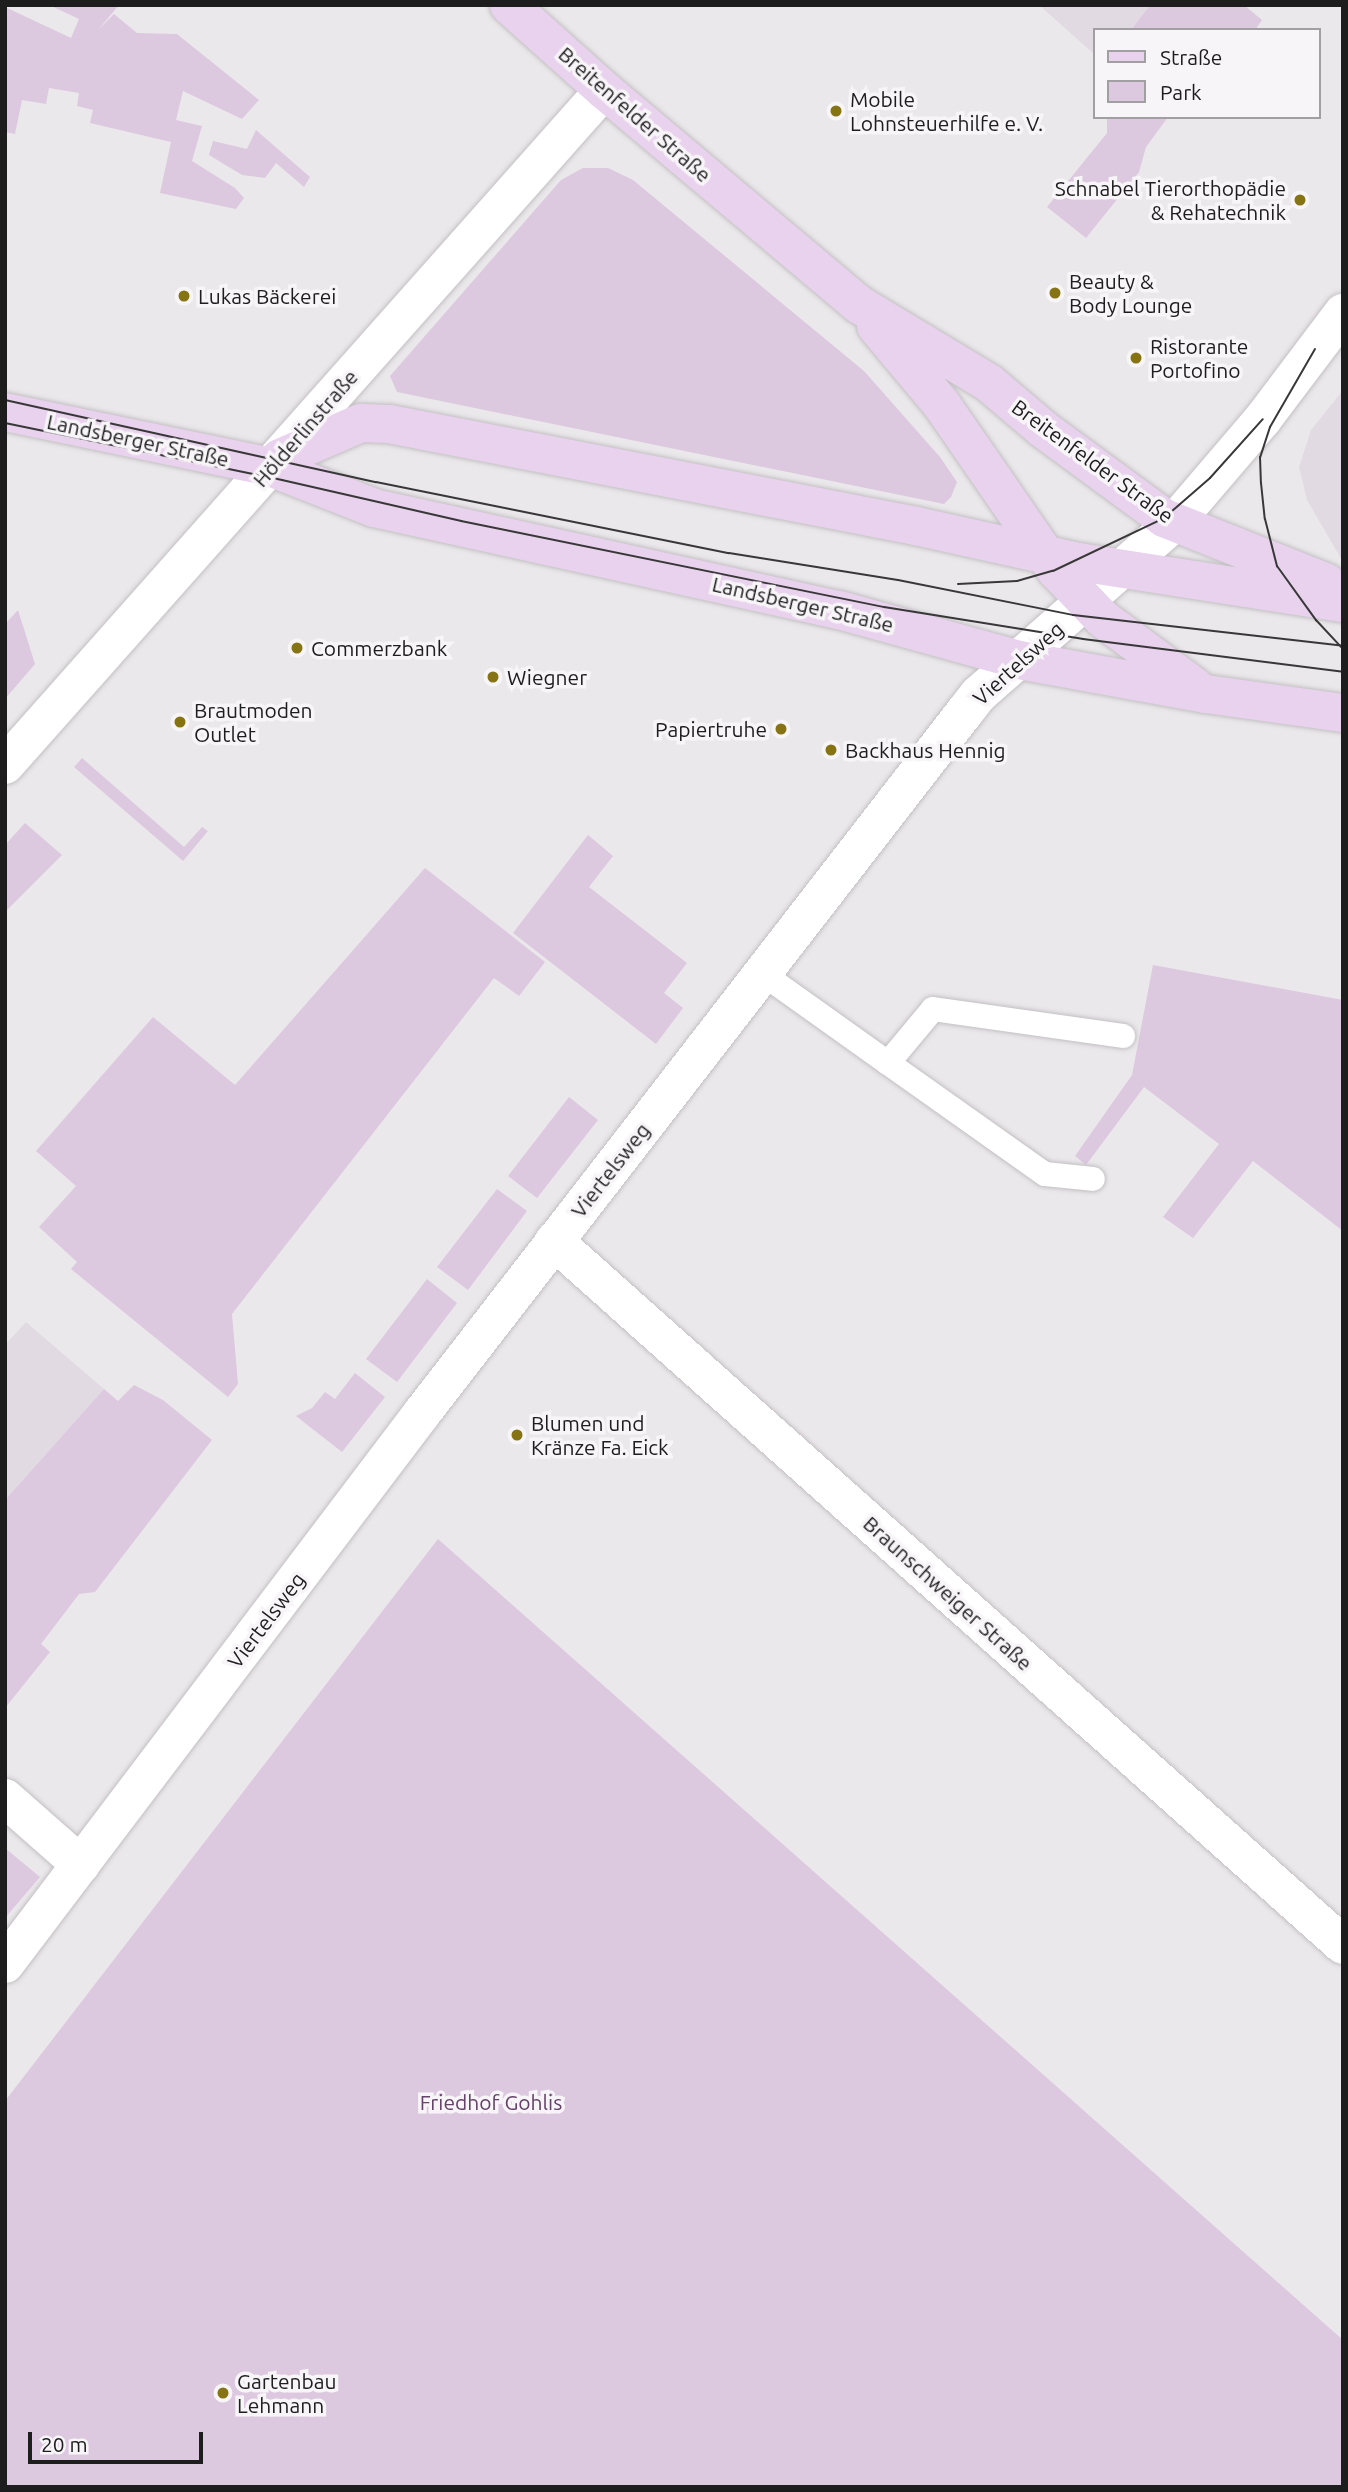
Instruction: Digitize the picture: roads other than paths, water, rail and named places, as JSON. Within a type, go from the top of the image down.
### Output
[{"type":"main road","name":"Breitenfelder Straße","points":[[509,5],[604,90],[858,304],[989,383],[1043,429],[1164,518],[1277,566],[1343,589]]},
{"type":"main road","name":"Breitenfelder Straße","points":[[858,304],[948,414],[1043,554],[1086,603],[1137,646],[1206,694]]},
{"type":"main road","name":"Landsberger Straße","points":[[5,412],[270,467],[374,508],[839,610],[1019,660],[1206,694],[1343,713]]},
{"type":"main road","points":[[270,467],[286,455],[361,423],[389,424],[916,526],[1043,554],[1343,603]]},
{"type":"street","name":"Hölderlinstraße","points":[[5,765],[604,90]]},
{"type":"street","name":"Viertelsweg","points":[[5,1964],[554,1241],[978,695],[1086,603],[1175,522],[1263,419],[1343,313]]},
{"type":"street","name":"Braunschweiger Straße","points":[[554,1241],[1343,1945]]},
{"type":"street","points":[[5,1798],[81,1865]]},
{"type":"lane","points":[[762,974],[1045,1174],[1093,1179]]},
{"type":"lane","points":[[888,1063],[933,1009],[1123,1036]]},
{"type":"tram line","points":[[1315,349],[1270,427],[1260,457],[1261,483],[1265,519],[1277,566],[1316,620],[1341,647]]},
{"type":"tram line","points":[[5,400],[376,482],[729,553],[898,580],[1073,615],[1343,646]]},
{"type":"tram line","points":[[958,584],[1017,581],[1053,571],[1164,518],[1210,478],[1263,419]]},
{"type":"tram line","points":[[5,423],[282,480],[461,521],[884,607],[1083,639],[1343,672]]},
{"type":"place","name":"Mobile Lohnsteuerhilfe e. V.","points":[[836,111]]},
{"type":"place","name":"Schnabel Tierorthopädie & Rehatechnik","points":[[1300,200]]},
{"type":"place","name":"Beauty & Body Lounge","points":[[1055,293]]},
{"type":"place","name":"Lukas Bäckerei","points":[[184,296]]},
{"type":"place","name":"Ristorante Portofino","points":[[1136,358]]},
{"type":"place","name":"Commerzbank","points":[[297,648]]},
{"type":"place","name":"Wiegner","points":[[493,677]]},
{"type":"place","name":"Brautmoden Outlet","points":[[180,722]]},
{"type":"place","name":"Papiertruhe","points":[[781,729]]},
{"type":"place","name":"Backhaus Hennig","points":[[831,750]]},
{"type":"place","name":"Blumen und Kränze Fa. Eick","points":[[517,1435]]},
{"type":"place","name":"Gartenbau Lehmann","points":[[223,2393]]},
{"type":"park label","name":"Friedhof Gohlis","points":[[491,2102]]}]
